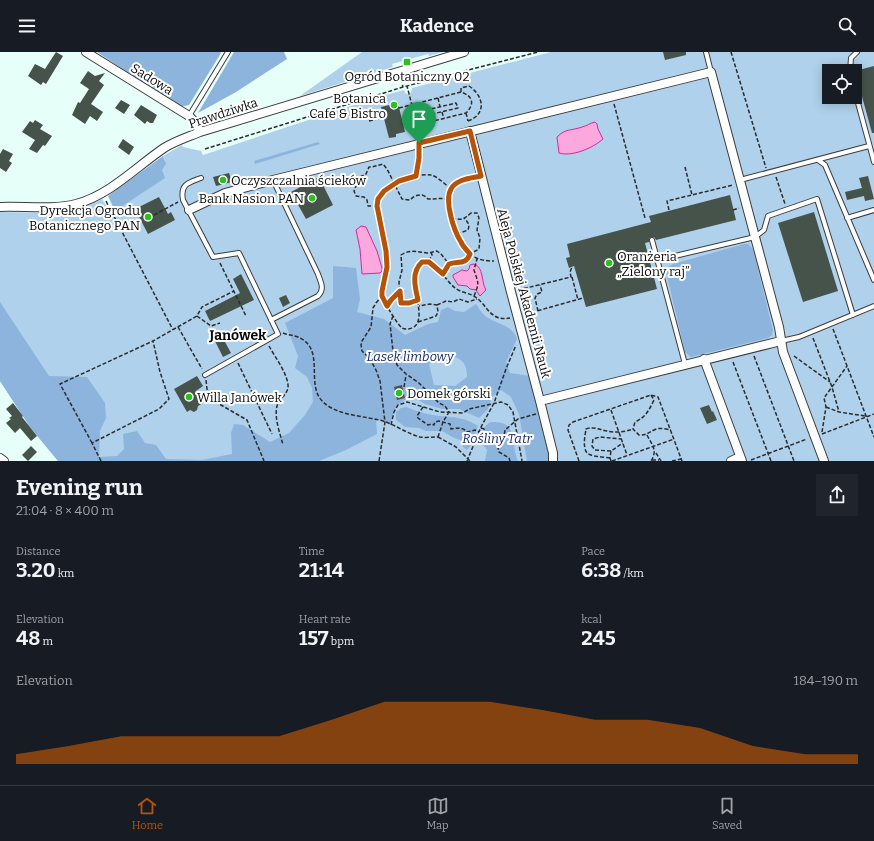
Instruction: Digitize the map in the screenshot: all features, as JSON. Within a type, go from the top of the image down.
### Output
[{"type":"street","name":"Sadowa","points":[[86,52],[189,116],[195,122],[200,132]]},
{"type":"street","name":"Prawdziwka","points":[[0,207],[60,206],[76,204],[89,200],[165,148],[200,132],[464,52]]},
{"type":"street","points":[[189,210],[225,193],[273,180],[711,72],[779,328],[783,352],[818,435],[824,461]]},
{"type":"street","name":"Aleja Polskiej Akademii Nauk","points":[[470,131],[543,411],[553,454],[553,461]]},
{"type":"street","points":[[540,401],[781,341]]},
{"type":"street","points":[[704,359],[741,459],[731,461]]},
{"type":"street","points":[[0,458],[4,461]]},
{"type":"lane","points":[[189,116],[228,52]]},
{"type":"lane","points":[[706,52],[711,72]]},
{"type":"lane","points":[[851,64],[851,58],[857,52]]},
{"type":"lane","points":[[858,104],[874,162]]},
{"type":"lane","points":[[740,181],[870,146]]},
{"type":"lane","points":[[818,160],[825,165],[874,280]]},
{"type":"lane","points":[[201,178],[185,185],[182,190],[183,200],[213,256],[239,252],[278,334],[205,375]]},
{"type":"lane","points":[[271,320],[318,296],[322,292],[323,288],[318,274],[273,180]]},
{"type":"lane","points":[[658,260],[755,237],[764,230],[768,216],[818,199],[853,314]]},
{"type":"lane","points":[[847,218],[874,210]]},
{"type":"lane","points":[[652,240],[685,364]]},
{"type":"lane","points":[[781,341],[799,337],[874,306]]},
{"type":"path","points":[[206,149],[403,87],[538,52]]},
{"type":"path","points":[[731,52],[767,173]]},
{"type":"path","points":[[400,77],[403,87]]},
{"type":"path","points":[[399,108],[412,104],[461,92],[467,94],[472,103],[466,113],[416,125],[412,104],[407,86]]},
{"type":"path","points":[[461,92],[461,88],[469,86],[476,91],[480,98],[480,112],[476,118],[468,121]]},
{"type":"path","points":[[612,96],[644,218]]},
{"type":"path","points":[[438,98],[440,107]]},
{"type":"path","points":[[414,114],[456,103],[458,108],[415,118]]},
{"type":"path","points":[[442,112],[444,119]]},
{"type":"path","points":[[369,121],[384,117]]},
{"type":"path","points":[[416,122],[411,124],[410,129],[419,143],[419,158],[416,176]]},
{"type":"path","points":[[377,206],[368,206],[367,200],[364,197],[356,196],[355,188],[360,177],[366,174],[369,167],[383,164],[402,199],[406,201],[415,196],[421,195],[428,199],[448,199]]},
{"type":"path","points":[[685,167],[692,195]]},
{"type":"path","points":[[774,172],[787,210]]},
{"type":"path","points":[[437,305],[438,312],[436,316],[418,322],[414,327],[408,329],[403,329],[398,324],[387,306],[382,296],[387,267],[386,251],[377,206],[378,199],[384,191],[399,181],[416,176],[432,175],[451,189]]},
{"type":"path","points":[[481,176],[464,180],[451,189],[448,199],[451,218],[462,244],[470,254],[489,261],[503,261]]},
{"type":"path","points":[[669,210],[667,201],[740,181]]},
{"type":"path","points":[[101,193],[173,330]]},
{"type":"path","points":[[154,214],[183,200]]},
{"type":"path","points":[[443,274],[449,264],[454,262],[463,262],[469,258],[470,254],[480,249],[480,238],[477,230],[479,218],[477,213],[471,213],[458,220],[451,218]]},
{"type":"path","points":[[457,234],[468,230],[468,222],[464,218]]},
{"type":"path","points":[[418,300],[409,303],[401,303],[399,282],[402,270],[401,255],[406,252],[416,251],[429,253],[437,251],[449,264]]},
{"type":"path","points":[[429,262],[432,258],[431,252]]},
{"type":"path","points":[[216,256],[246,316]]},
{"type":"path","points":[[474,296],[479,284],[474,270],[478,258]]},
{"type":"path","points":[[418,322],[419,306],[414,276],[416,268],[422,262],[429,262],[443,274],[455,288],[474,296],[483,304],[490,314],[499,319],[518,316],[584,298]]},
{"type":"path","points":[[572,267],[570,272],[578,300]]},
{"type":"path","points":[[511,292],[571,277]]},
{"type":"path","points":[[538,311],[535,298],[537,294],[542,292],[540,285]]},
{"type":"path","points":[[101,461],[60,384],[153,341],[197,316],[202,307],[234,291]]},
{"type":"path","points":[[387,306],[400,291]]},
{"type":"path","points":[[379,461],[385,422],[380,381],[370,359],[362,351],[361,345],[371,327],[373,308],[382,296]]},
{"type":"path","points":[[419,306],[430,304],[437,305],[446,301],[453,302],[459,299],[468,302],[477,299]]},
{"type":"path","points":[[197,316],[211,326],[220,323]]},
{"type":"path","points":[[394,316],[390,324],[393,351],[397,365],[406,374],[419,383],[439,403],[445,406],[449,412]]},
{"type":"path","points":[[831,324],[874,437]]},
{"type":"path","points":[[178,327],[205,375],[207,389],[214,401],[246,420],[264,461]]},
{"type":"path","points":[[276,332],[299,338],[308,344],[314,355],[316,388],[320,398],[327,405],[343,413],[385,422],[420,437],[438,437],[456,448],[467,460],[470,461]]},
{"type":"path","points":[[467,460],[494,403],[503,375],[522,332]]},
{"type":"path","points":[[811,332],[832,387],[839,412]]},
{"type":"path","points":[[92,443],[159,409],[169,399],[160,372],[153,341]]},
{"type":"path","points":[[266,341],[285,374],[288,385],[287,391],[277,406],[276,416],[283,445]]},
{"type":"path","points":[[751,348],[794,461]]},
{"type":"path","points":[[783,352],[788,351],[830,382]]},
{"type":"path","points":[[730,353],[771,461]]},
{"type":"path","points":[[236,358],[272,434]]},
{"type":"path","points":[[818,435],[826,407],[824,398],[847,366]]},
{"type":"path","points":[[404,387],[406,374]]},
{"type":"path","points":[[633,429],[635,422],[649,412],[654,400],[651,395]]},
{"type":"path","points":[[579,461],[568,430],[569,425],[573,422],[651,395],[658,398],[682,460],[672,461]]},
{"type":"path","points":[[391,425],[394,412],[398,405],[407,402],[440,412],[463,413],[469,409],[501,402],[508,405],[513,412],[522,461]]},
{"type":"path","points":[[423,407],[417,416],[428,425],[434,425],[435,422],[443,422],[450,424],[451,429],[458,428],[467,432],[470,430],[479,432]]},
{"type":"path","points":[[826,407],[839,412],[866,416]]},
{"type":"path","points":[[610,409],[627,455]]},
{"type":"path","points":[[510,461],[510,458],[499,452],[498,448],[502,438],[504,437],[505,430],[518,419],[534,416],[543,411]]},
{"type":"path","points":[[438,437],[443,422],[449,412]]},
{"type":"path","points":[[749,461],[874,414]]},
{"type":"path","points":[[610,458],[587,453],[584,447],[586,429],[591,427],[607,431],[627,431],[633,429]]},
{"type":"path","points":[[481,428],[491,436],[491,439],[502,438]]},
{"type":"path","points":[[633,429],[639,435],[647,435],[658,429],[671,430]]},
{"type":"path","points":[[647,435],[660,460],[652,461],[655,451]]},
{"type":"path","points":[[612,451],[595,450],[592,446],[592,439],[608,437],[622,439]]},
{"type":"path","points":[[623,443],[612,451],[610,458],[611,461],[674,438]]},
{"type":"green space","points":[[97,52],[221,53],[189,105],[180,107]]},
{"type":"green space","points":[[234,52],[284,52],[287,59],[236,92],[198,113]]},
{"type":"green space","points":[[362,52],[443,52],[429,56],[428,54],[392,64],[393,67],[300,96]]},
{"type":"green space","name":"Lasek limbowy","points":[[551,52],[874,52],[874,461],[58,461],[30,427],[0,381],[0,212],[57,213],[79,209],[102,199],[109,210],[121,207],[162,170],[165,163],[163,156],[182,145],[183,147],[201,151],[203,155],[378,97],[404,90],[406,94],[411,93],[412,88]]},
{"type":"green space","points":[[318,142],[320,144],[255,164],[254,161]]},
{"type":"green space","points":[[163,156],[166,164],[162,170],[165,178],[121,207],[114,209],[108,196]]},
{"type":"green space","points":[[748,244],[753,249],[773,330],[772,335],[768,338],[691,357],[685,352],[666,272],[668,267],[673,264]]},
{"type":"green space","name":"Lasek limbowy","points":[[333,266],[356,268],[360,299],[357,312],[384,319],[405,335],[428,324],[438,322],[441,310],[448,307],[455,311],[464,312],[476,304],[488,318],[512,330],[517,339],[506,362],[510,373],[530,376],[551,461],[527,461],[519,414],[511,397],[501,390],[492,397],[488,409],[479,418],[459,409],[442,409],[425,404],[412,396],[397,406],[393,413],[391,423],[376,419],[377,434],[346,450],[319,461],[58,461],[30,427],[0,381],[0,302],[49,376],[87,377],[105,403],[106,418],[100,431],[99,457],[117,456],[124,449],[123,434],[137,431],[145,443],[156,445],[166,459],[202,460],[232,454],[231,433],[234,424],[243,425],[270,442],[289,433],[305,415],[313,402],[312,388],[307,377],[295,368],[298,356],[285,323],[333,298]],"holes":[[[444,354],[458,358],[466,366],[467,377],[455,386],[434,385],[429,364]]]},
{"type":"green space","points":[[406,407],[423,413],[461,418],[472,422],[478,426],[471,445],[467,450],[463,447],[463,441],[442,431],[426,431],[419,428],[405,427],[396,420],[396,412],[401,408]]},
{"type":"green space","name":"Rośliny Tatr","points":[[491,422],[500,422],[510,429],[518,461],[485,461],[487,450],[480,441],[480,438],[484,427]]},
{"type":"shaded area","points":[[595,122],[603,139],[594,146],[576,153],[559,153],[557,137],[560,134]]},
{"type":"shaded area","points":[[361,226],[366,227],[377,251],[382,268],[380,273],[362,274],[360,249],[356,230]]},
{"type":"shaded area","points":[[474,264],[481,271],[486,290],[480,296],[476,290],[470,289],[467,286],[458,285],[453,277],[453,275],[462,270],[467,271],[470,265]]},
{"type":"building","points":[[56,52],[63,56],[46,84],[43,82],[41,85],[28,76],[35,64],[45,69]]},
{"type":"building","points":[[663,52],[686,52],[686,55],[665,60]]},
{"type":"building","points":[[874,66],[874,133],[872,133],[862,97],[862,69]]},
{"type":"building","points":[[88,71],[95,76],[105,73],[99,81],[104,85],[91,104],[103,112],[97,121],[90,116],[85,124],[72,115],[78,102],[80,103],[89,89],[80,83]]},
{"type":"building","points":[[121,100],[130,105],[124,114],[115,108]]},
{"type":"building","points":[[398,103],[405,132],[396,134],[396,137],[389,138],[381,107]]},
{"type":"building","points":[[141,105],[157,115],[153,123],[147,121],[145,124],[134,115]]},
{"type":"building","points":[[35,120],[43,125],[40,129],[52,136],[45,146],[43,145],[37,153],[29,149],[35,140],[22,132],[30,121],[33,123]]},
{"type":"building","points":[[123,139],[134,147],[129,155],[118,147]]},
{"type":"building","points":[[3,149],[13,154],[9,161],[12,163],[6,172],[0,168],[0,154]]},
{"type":"building","name":"Oczyszczalnia ścieków","points":[[229,173],[232,182],[216,186],[213,177]]},
{"type":"building","points":[[868,176],[874,199],[865,201],[864,196],[847,200],[845,192],[862,188],[859,178]]},
{"type":"building","name":"Bank Nasion PAN","points":[[319,177],[333,205],[306,219],[291,192]]},
{"type":"building","name":"Oranżeria „Zielony raj”","points":[[730,195],[736,220],[656,240],[654,237],[651,237],[649,242],[645,243],[657,289],[586,307],[574,266],[569,268],[566,258],[570,257],[567,244],[651,222],[649,216]]},
{"type":"building","name":"Dyrekcja Ogrodu Botanicznego PAN","points":[[159,197],[168,214],[171,212],[175,220],[148,234],[135,209]]},
{"type":"building","points":[[814,212],[838,291],[803,302],[778,223]]},
{"type":"building","points":[[241,274],[254,300],[210,321],[205,311],[240,293],[233,279]]},
{"type":"building","points":[[286,295],[290,303],[283,307],[279,298]]},
{"type":"building","points":[[219,331],[231,353],[223,357],[212,335]]},
{"type":"building","name":"Willa Janówek","points":[[197,376],[203,386],[196,391],[203,403],[198,406],[197,410],[194,412],[190,410],[187,412],[174,389]]},
{"type":"building","name":"Domek górski","points":[[402,385],[405,398],[397,400],[394,387]]},
{"type":"building","points":[[13,403],[37,436],[31,441],[20,428],[15,433],[6,423],[12,416],[6,409]]},
{"type":"building","points":[[709,405],[717,420],[707,424],[700,408]]},
{"type":"building","points":[[31,446],[37,452],[28,461],[22,455]]},
{"type":"place","name":"Ogród Botaniczny 02","points":[[407,62]]},
{"type":"place","name":"Botanica Cafe & Bistro","points":[[394,105]]},
{"type":"place","name":"Oczyszczalnia ścieków","points":[[223,180]]},
{"type":"place","name":"Bank Nasion PAN","points":[[312,198]]},
{"type":"place","name":"Dyrekcja Ogrodu Botanicznego PAN","points":[[148,217]]},
{"type":"place","name":"Oranżeria „Zielony raj”","points":[[609,263]]},
{"type":"place","name":"Domek górski","points":[[399,393]]},
{"type":"place","name":"Willa Janówek","points":[[189,397]]},
{"type":"district","name":"Janówek","points":[[238,335]]},
{"type":"route","points":[[470,131],[481,176],[458,183],[451,189],[448,199],[453,226],[462,244],[470,254],[469,258],[463,262],[454,262],[449,264],[443,274],[429,262],[422,262],[416,268],[414,276],[418,300],[409,303],[401,303],[400,291],[387,306],[382,296],[387,267],[386,251],[377,206],[378,199],[384,191],[399,181],[416,176],[419,158],[419,143],[470,131]]}]
